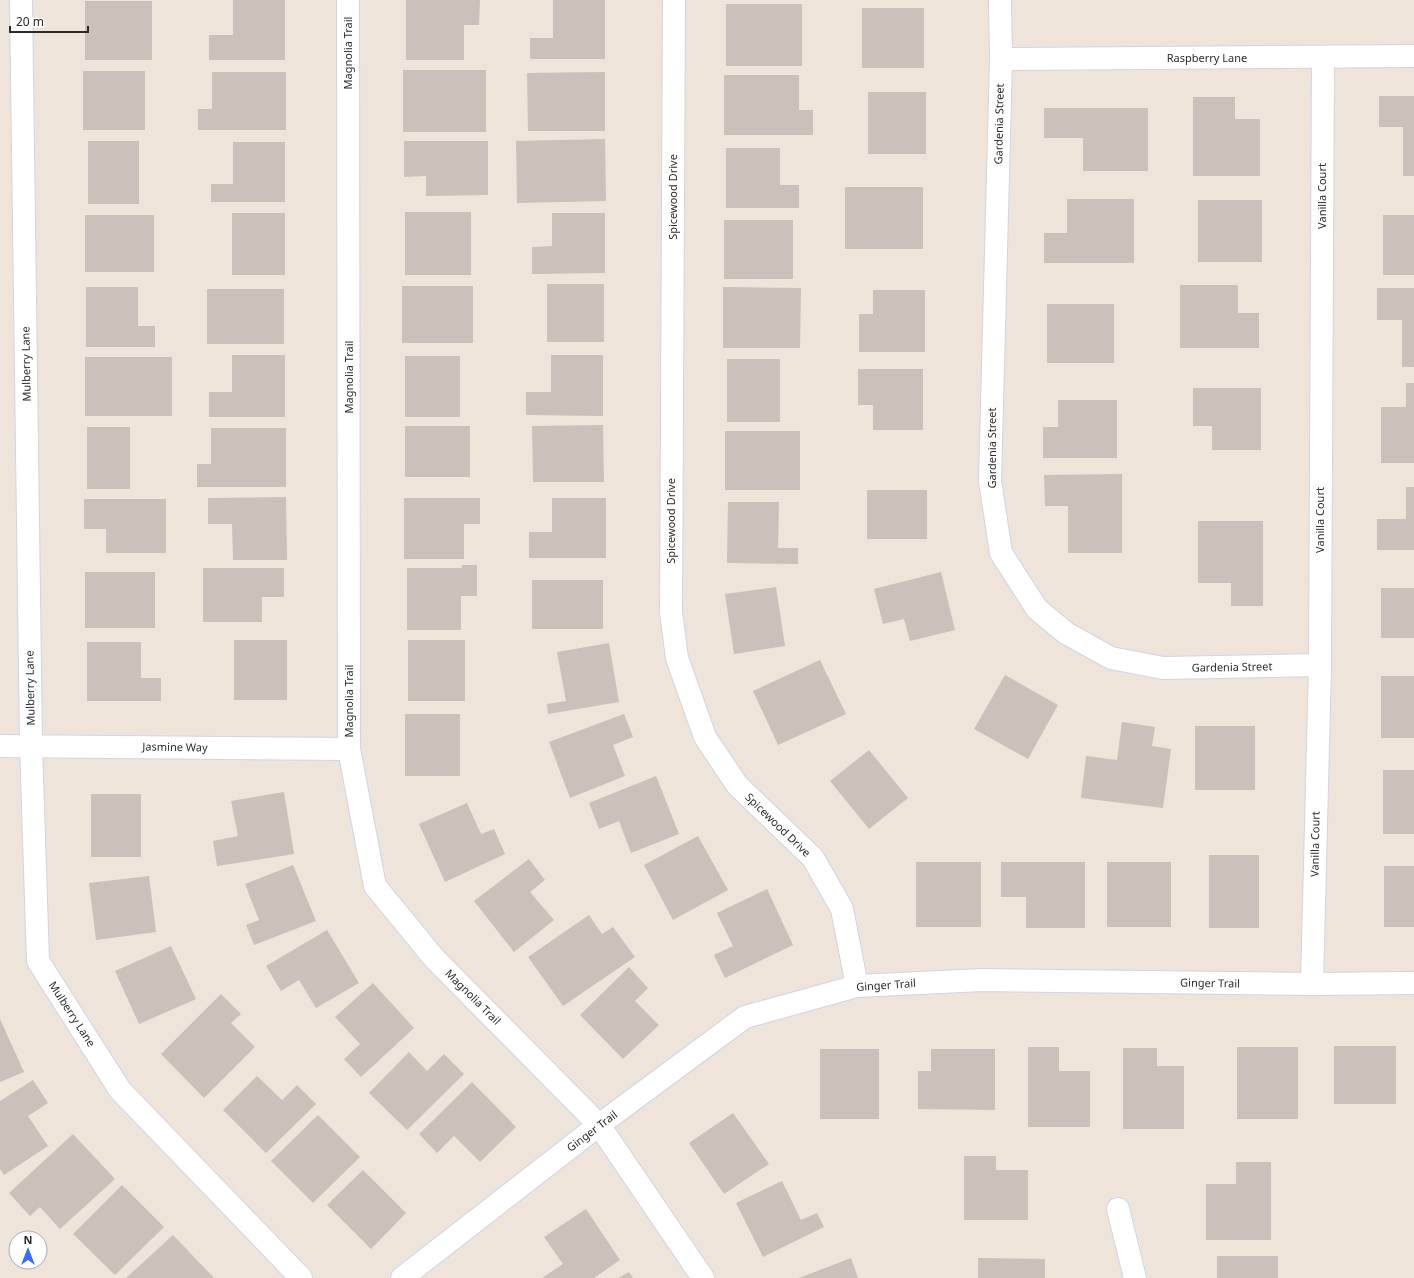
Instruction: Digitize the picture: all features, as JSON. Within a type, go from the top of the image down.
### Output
[{"type":"street","name":"Mulberry Lane","points":[[21,0],[30,746],[38,962],[120,1090],[301,1278]]},
{"type":"street","name":"Magnolia Trail","points":[[348,0],[349,749],[374,886],[434,958],[599,1125],[704,1278]]},
{"type":"street","name":"Spicewood Drive","points":[[674,0],[671,612],[677,658],[705,737],[737,786],[813,858],[842,909],[857,986]]},
{"type":"street","name":"Gardenia Street","points":[[1000,0],[1001,59],[990,481],[1001,553],[1037,610],[1066,633],[1111,658],[1163,668],[1320,665]]},
{"type":"street","name":"Raspberry Lane","points":[[1001,59],[1414,56]]},
{"type":"street","name":"Vanilla Court","points":[[1312,984],[1320,665],[1323,57]]},
{"type":"street","name":"Jasmine Way","points":[[0,746],[349,749]]},
{"type":"street","name":"Ginger Trail","points":[[402,1278],[599,1125],[745,1017],[857,986],[982,980],[1312,984],[1414,983]]},
{"type":"street","points":[[1118,1210],[1135,1278]]},
{"type":"building","points":[[233,0],[285,0],[285,60],[209,60],[209,35],[233,35]]},
{"type":"building","points":[[406,0],[480,0],[479,25],[464,25],[464,60],[406,60]]},
{"type":"building","points":[[553,0],[605,0],[605,59],[530,59],[530,38],[553,38]]},
{"type":"building","points":[[85,1],[152,1],[152,60],[85,60]]},
{"type":"building","points":[[726,4],[802,4],[802,66],[726,66]]},
{"type":"building","points":[[862,8],[924,8],[924,68],[862,68]]},
{"type":"building","points":[[403,70],[486,70],[486,132],[403,132]]},
{"type":"building","points":[[83,71],[145,71],[145,130],[83,130]]},
{"type":"building","points":[[212,72],[286,72],[286,130],[198,130],[198,109],[212,109]]},
{"type":"building","points":[[605,72],[605,131],[528,131],[527,73]]},
{"type":"building","points":[[724,75],[799,75],[799,110],[813,110],[813,135],[724,135]]},
{"type":"building","points":[[868,92],[926,92],[926,154],[868,154]]},
{"type":"building","points":[[1379,96],[1414,96],[1414,176],[1403,176],[1403,127],[1379,127]]},
{"type":"building","points":[[1193,97],[1235,97],[1235,119],[1260,119],[1260,176],[1193,176]]},
{"type":"building","points":[[1044,108],[1148,108],[1148,171],[1083,171],[1083,138],[1044,138]]},
{"type":"building","points":[[605,139],[606,201],[517,203],[516,141]]},
{"type":"building","points":[[88,141],[139,141],[139,204],[88,204]]},
{"type":"building","points":[[404,141],[488,141],[488,195],[426,196],[426,176],[404,177]]},
{"type":"building","points":[[233,142],[285,142],[285,202],[211,202],[211,184],[233,184]]},
{"type":"building","points":[[726,148],[780,148],[780,185],[799,185],[799,208],[726,208]]},
{"type":"building","points":[[845,187],[923,187],[923,249],[845,249]]},
{"type":"building","points":[[1067,199],[1134,199],[1134,263],[1044,263],[1044,233],[1067,233]]},
{"type":"building","points":[[1198,200],[1262,200],[1262,262],[1198,262]]},
{"type":"building","points":[[405,212],[471,212],[471,275],[405,275]]},
{"type":"building","points":[[232,213],[285,213],[285,275],[232,275]]},
{"type":"building","points":[[552,213],[605,213],[605,273],[532,274],[532,247],[552,246]]},
{"type":"building","points":[[85,215],[154,215],[154,272],[85,272]]},
{"type":"building","points":[[1383,215],[1414,215],[1414,275],[1383,275]]},
{"type":"building","points":[[724,220],[793,220],[793,279],[724,279]]},
{"type":"building","points":[[547,284],[604,284],[604,342],[547,342]]},
{"type":"building","points":[[1180,285],[1238,285],[1238,313],[1259,313],[1259,348],[1180,348]]},
{"type":"building","points":[[402,286],[473,286],[473,343],[402,343]]},
{"type":"building","points":[[86,287],[138,287],[138,326],[155,326],[155,347],[86,347]]},
{"type":"building","points":[[723,287],[801,288],[800,348],[723,348]]},
{"type":"building","points":[[1377,288],[1414,288],[1414,367],[1402,367],[1402,320],[1377,320]]},
{"type":"building","points":[[207,289],[284,289],[284,344],[207,344]]},
{"type":"building","points":[[873,290],[925,290],[925,352],[859,352],[859,314],[873,314]]},
{"type":"building","points":[[1047,304],[1114,304],[1114,363],[1047,363]]},
{"type":"building","points":[[232,355],[285,355],[285,417],[209,417],[209,392],[232,392]]},
{"type":"building","points":[[551,355],[603,355],[603,416],[526,415],[526,392],[551,392]]},
{"type":"building","points":[[405,356],[460,356],[460,417],[405,417]]},
{"type":"building","points":[[85,357],[172,357],[172,416],[85,416]]},
{"type":"building","points":[[727,359],[780,359],[780,422],[727,422]]},
{"type":"building","points":[[858,369],[923,369],[923,430],[873,430],[873,405],[858,405]]},
{"type":"building","points":[[1406,383],[1414,383],[1414,463],[1381,463],[1381,407],[1406,407]]},
{"type":"building","points":[[1193,388],[1261,388],[1261,450],[1212,450],[1212,426],[1193,426]]},
{"type":"building","points":[[1058,400],[1117,400],[1117,458],[1043,458],[1043,427],[1058,427]]},
{"type":"building","points":[[603,425],[604,482],[533,482],[532,426]]},
{"type":"building","points":[[405,426],[470,426],[470,477],[405,477]]},
{"type":"building","points":[[87,427],[130,427],[130,489],[87,489]]},
{"type":"building","points":[[211,428],[286,428],[286,487],[197,487],[197,464],[211,464]]},
{"type":"building","points":[[725,431],[800,431],[800,490],[725,490]]},
{"type":"building","points":[[1122,474],[1122,553],[1068,553],[1068,506],[1045,506],[1044,475]]},
{"type":"building","points":[[1406,487],[1414,487],[1414,550],[1377,550],[1377,519],[1406,519]]},
{"type":"building","points":[[867,490],[927,490],[927,539],[867,539]]},
{"type":"building","points":[[286,497],[287,560],[233,560],[232,524],[208,524],[208,498]]},
{"type":"building","points":[[404,498],[480,498],[480,524],[464,524],[464,559],[404,559]]},
{"type":"building","points":[[552,498],[606,498],[606,558],[529,558],[529,532],[552,532]]},
{"type":"building","points":[[84,499],[166,499],[166,553],[106,553],[106,529],[84,529]]},
{"type":"building","points":[[728,502],[779,502],[778,548],[798,548],[798,564],[727,563]]},
{"type":"building","points":[[1198,521],[1263,521],[1263,606],[1231,606],[1231,583],[1198,583]]},
{"type":"building","points":[[462,565],[477,565],[477,596],[461,596],[461,630],[407,630],[407,568],[462,568]]},
{"type":"building","points":[[203,568],[284,568],[284,597],[262,597],[262,622],[203,622]]},
{"type":"building","points":[[85,572],[155,572],[155,628],[85,628]]},
{"type":"building","points":[[941,572],[955,630],[910,641],[904,619],[883,624],[874,589]]},
{"type":"building","points":[[532,580],[603,580],[603,629],[532,629]]},
{"type":"building","points":[[776,587],[785,646],[734,654],[725,594]]},
{"type":"building","points":[[1381,588],[1414,588],[1414,638],[1381,638]]},
{"type":"building","points":[[234,640],[287,640],[287,700],[234,700]]},
{"type":"building","points":[[408,640],[465,640],[465,701],[408,701]]},
{"type":"building","points":[[87,642],[141,642],[141,678],[161,678],[161,701],[87,701]]},
{"type":"building","points":[[609,643],[619,702],[548,714],[547,704],[566,701],[557,652]]},
{"type":"building","points":[[820,660],[846,714],[778,745],[753,691]]},
{"type":"building","points":[[1005,675],[1058,705],[1028,759],[974,729]]},
{"type":"building","points":[[1381,676],[1414,676],[1414,738],[1381,738]]},
{"type":"building","points":[[405,714],[460,714],[460,776],[405,776]]},
{"type":"building","points":[[624,714],[633,737],[613,745],[625,776],[570,798],[549,742]]},
{"type":"building","points":[[1122,722],[1155,727],[1152,746],[1171,749],[1163,808],[1081,798],[1086,756],[1117,760]]},
{"type":"building","points":[[1195,726],[1255,726],[1255,790],[1195,790]]},
{"type":"building","points":[[869,750],[908,798],[869,829],[830,781]]},
{"type":"building","points":[[1383,770],[1414,770],[1414,834],[1383,834]]},
{"type":"building","points":[[656,776],[679,834],[631,853],[619,821],[599,829],[589,803]]},
{"type":"building","points":[[284,792],[294,854],[217,866],[213,841],[238,836],[231,801]]},
{"type":"building","points":[[91,794],[141,794],[141,857],[91,857]]},
{"type":"building","points":[[467,803],[481,834],[494,829],[505,854],[445,882],[419,824]]},
{"type":"building","points":[[698,836],[728,890],[673,920],[644,865]]},
{"type":"building","points":[[1209,855],[1259,855],[1259,928],[1209,928]]},
{"type":"building","points":[[529,859],[545,880],[530,892],[554,920],[514,952],[474,901]]},
{"type":"building","points":[[916,862],[981,862],[981,927],[916,927]]},
{"type":"building","points":[[1001,862],[1085,862],[1085,928],[1026,928],[1026,897],[1001,897]]},
{"type":"building","points":[[1107,862],[1171,862],[1171,927],[1107,927]]},
{"type":"building","points":[[293,865],[316,921],[254,945],[246,925],[259,920],[245,884]]},
{"type":"building","points":[[1384,866],[1414,866],[1414,927],[1384,927]]},
{"type":"building","points":[[149,876],[156,932],[96,940],[89,883]]},
{"type":"building","points":[[767,889],[793,945],[725,978],[714,955],[733,946],[717,913]]},
{"type":"building","points":[[589,915],[602,934],[613,927],[635,957],[563,1006],[528,957]]},
{"type":"building","points":[[327,930],[359,983],[316,1008],[299,980],[281,991],[266,966]]},
{"type":"building","points":[[171,946],[196,999],[139,1024],[115,971]]},
{"type":"building","points":[[629,967],[648,988],[635,1001],[659,1025],[623,1059],[580,1015]]},
{"type":"building","points":[[373,983],[414,1028],[361,1077],[344,1059],[360,1044],[335,1017]]},
{"type":"building","points":[[221,994],[241,1014],[231,1023],[255,1047],[204,1098],[161,1054]]},
{"type":"building","points":[[0,1019],[24,1072],[0,1082]]},
{"type":"building","points":[[1334,1046],[1396,1046],[1396,1104],[1334,1104]]},
{"type":"building","points":[[1028,1047],[1059,1047],[1059,1071],[1090,1071],[1090,1127],[1028,1127]]},
{"type":"building","points":[[1237,1047],[1298,1047],[1298,1119],[1237,1119]]},
{"type":"building","points":[[1123,1048],[1157,1048],[1157,1066],[1184,1066],[1184,1129],[1123,1129]]},
{"type":"building","points":[[820,1049],[879,1049],[879,1119],[820,1119]]},
{"type":"building","points":[[931,1049],[995,1049],[995,1110],[918,1109],[918,1071],[931,1071]]},
{"type":"building","points":[[409,1052],[427,1071],[444,1054],[464,1074],[407,1130],[369,1093]]},
{"type":"building","points":[[257,1076],[282,1100],[297,1085],[316,1104],[266,1153],[223,1110]]},
{"type":"building","points":[[33,1080],[48,1103],[28,1116],[48,1146],[4,1175],[0,1169],[0,1101]]},
{"type":"building","points":[[472,1082],[516,1127],[480,1162],[454,1136],[437,1153],[419,1134]]},
{"type":"building","points":[[733,1113],[769,1164],[724,1194],[689,1143]]},
{"type":"building","points":[[318,1115],[360,1157],[313,1203],[271,1161]]},
{"type":"building","points":[[73,1134],[115,1179],[60,1229],[40,1207],[30,1216],[9,1193]]},
{"type":"building","points":[[964,1156],[996,1156],[996,1170],[1028,1170],[1028,1220],[964,1220]]},
{"type":"building","points":[[1236,1162],[1271,1162],[1271,1240],[1206,1240],[1206,1184],[1236,1184]]},
{"type":"building","points":[[363,1170],[406,1213],[371,1249],[327,1205]]},
{"type":"building","points":[[782,1181],[801,1220],[817,1213],[824,1227],[763,1257],[736,1203]]},
{"type":"building","points":[[122,1185],[164,1227],[115,1275],[73,1234]]},
{"type":"building","points":[[586,1209],[620,1260],[594,1278],[542,1278],[563,1264],[544,1237]]},
{"type":"building","points":[[173,1235],[214,1278],[126,1278]]},
{"type":"building","points":[[1217,1256],[1278,1256],[1278,1278],[1217,1278]]},
{"type":"building","points":[[851,1258],[858,1278],[799,1278]]},
{"type":"building","points":[[978,1258],[1045,1259],[1045,1278],[978,1278]]},
{"type":"building","points":[[629,1272],[633,1278],[618,1278]]}]
